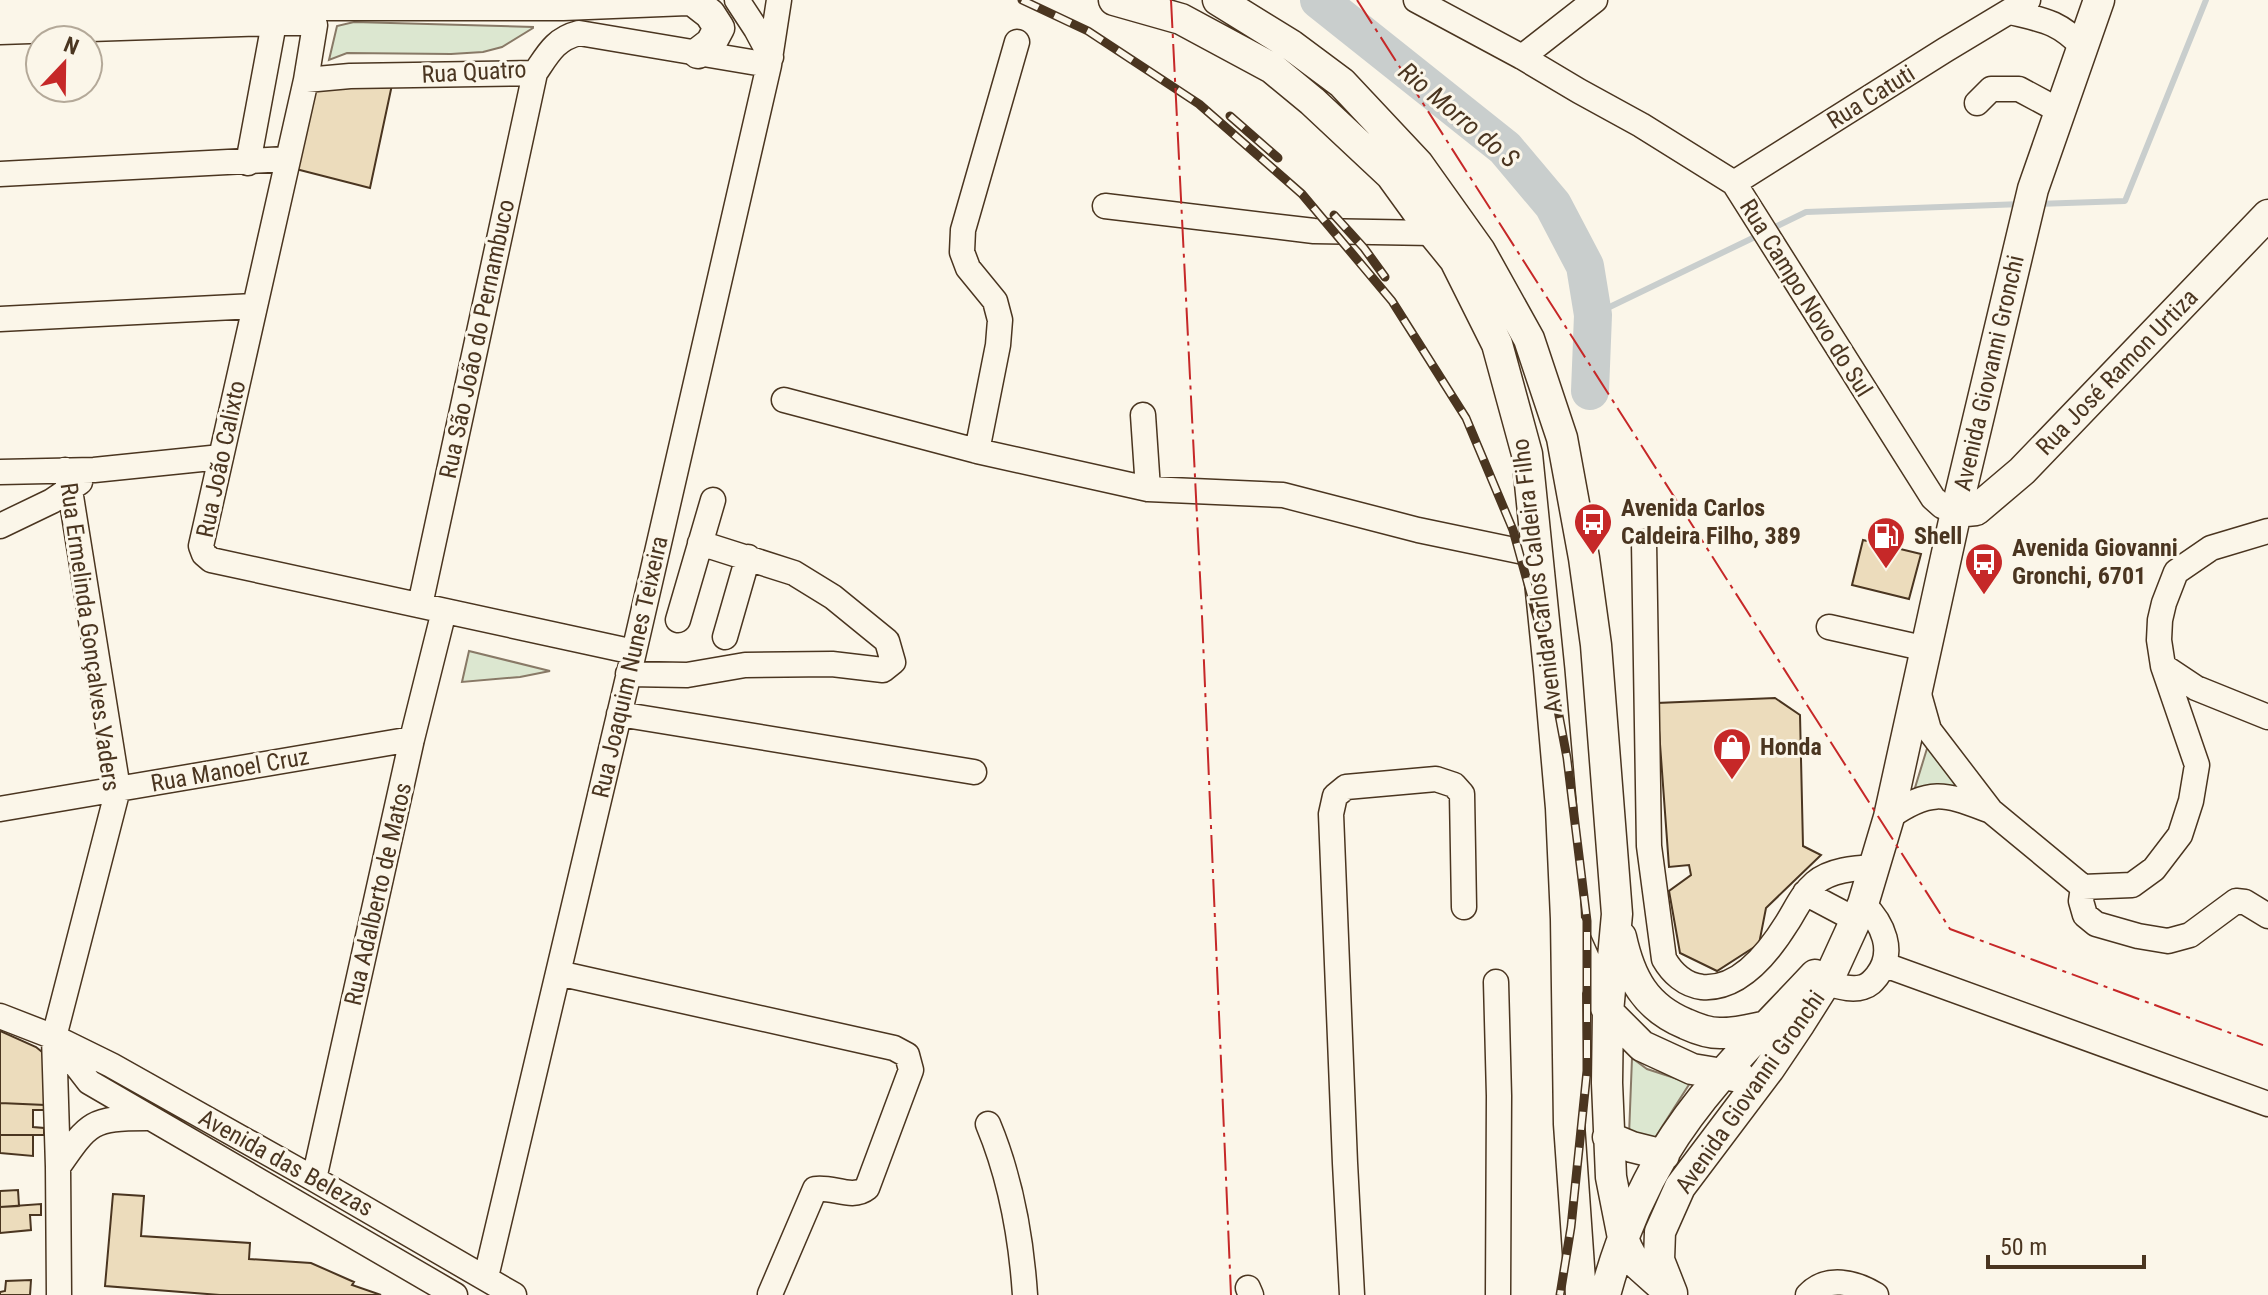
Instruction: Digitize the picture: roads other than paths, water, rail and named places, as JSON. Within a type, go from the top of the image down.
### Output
[{"type":"main road","points":[[0,14],[297,5],[563,5],[690,0],[710,14],[719,28],[711,43],[698,53]]},
{"type":"main road","name":"Avenida Carlos Caldeira Filho","points":[[1114,0],[1181,19],[1272,68],[1312,101],[1391,175],[1455,260],[1497,344],[1527,454],[1561,808],[1569,1124],[1581,1295]]},
{"type":"main road","name":"Avenida Carlos Caldeira Filho","points":[[1218,0],[1291,45],[1342,83],[1418,164],[1480,251],[1529,339],[1562,438],[1596,645],[1617,914],[1608,1012],[1608,1137],[1611,1177],[1623,1238]]},
{"type":"main road","name":"Avenida Giovanni Gronchi","points":[[1672,1295],[1659,1260],[1660,1232],[1680,1187],[1769,1069],[1826,983],[1855,920],[1874,867],[1889,817],[1956,512],[2033,189],[2099,0]]},
{"type":"main road","name":"Rua José Ramon Urtiza","points":[[1956,512],[1976,510],[2022,471],[2268,215]]},
{"type":"main road","points":[[1617,914],[1627,964],[1644,994],[1667,1017],[1720,1034],[1767,1026]]},
{"type":"main road","points":[[1566,919],[1608,1012],[1642,1046],[1692,1069],[1750,1077],[1769,1069]]},
{"type":"main road","name":"Avenida Giovanni Gronchi","points":[[1605,1295],[1623,1238],[1664,1155],[1695,1109],[1724,1074],[1824,966],[1855,920]]},
{"type":"main road","points":[[1608,1137],[1664,1155]]},
{"type":"main road","points":[[1623,1238],[1634,1261],[1672,1295]]},
{"type":"street","points":[[737,0],[751,19],[770,61]]},
{"type":"street","name":"Rua Joaquim Nunes Teixeira","points":[[486,1277],[770,61],[779,0]]},
{"type":"street","name":"Rua Campo Novo do Sul","points":[[1416,0],[1641,125],[1734,183],[1933,498],[1956,512]]},
{"type":"street","points":[[1522,57],[1595,0]]},
{"type":"street","name":"Rua Catuti","points":[[1734,183],[2019,6],[2067,30],[2083,47]]},
{"type":"street","points":[[0,32],[274,23],[248,163]]},
{"type":"street","name":"Rua João Calixto","points":[[274,23],[315,25],[306,80],[201,546],[204,554],[211,560],[420,605],[631,663],[687,675],[745,665],[832,664],[883,670],[893,662],[887,641],[833,597],[794,573],[748,557]]},
{"type":"street","name":"Rua Quatro","points":[[306,80],[350,76],[535,73],[556,44],[566,36],[579,33],[698,53],[770,61]]},
{"type":"street","points":[[977,451],[1000,320],[995,301],[968,268],[962,252],[963,230],[1017,42]]},
{"type":"street","name":"Rua São João do Pernambuco","points":[[420,605],[535,73]]},
{"type":"street","points":[[1977,103],[1991,89],[2019,89],[2060,111]]},
{"type":"street","points":[[0,174],[286,159]]},
{"type":"street","points":[[1105,206],[1314,231],[1433,233]]},
{"type":"street","points":[[0,319],[254,306]]},
{"type":"street","points":[[784,400],[977,451],[1148,489],[1283,495],[1427,533],[1538,555]]},
{"type":"street","points":[[1143,415],[1148,489]]},
{"type":"street","points":[[0,472],[68,480],[94,470],[221,457]]},
{"type":"street","points":[[0,526],[52,501],[68,480]]},
{"type":"street","name":"Rua Ermelinda Gonçalves Vaders","points":[[59,1295],[54,1037],[118,789],[68,480]]},
{"type":"street","points":[[678,620],[713,500]]},
{"type":"street","points":[[1918,691],[1929,730],[1991,811],[2083,887],[2132,885],[2154,869],[2180,835],[2191,801],[2197,765],[2163,666],[2159,640],[2164,603],[2176,572],[2211,548],[2268,531]]},
{"type":"street","points":[[1644,542],[1649,846],[1664,959],[1673,973],[1695,986],[1724,986],[1740,978],[1786,926],[1805,893],[1818,880],[1843,870],[1874,867]]},
{"type":"street","points":[[700,543],[748,557],[725,637]]},
{"type":"street","name":"Rua Adalberto de Matos","points":[[314,1179],[412,739],[444,611]]},
{"type":"street","points":[[1829,627],[1927,649]]},
{"type":"street","points":[[2163,666],[2196,688],[2268,717]]},
{"type":"street","points":[[619,714],[974,772]]},
{"type":"street","name":"Rua Manoel Cruz","points":[[0,809],[412,739]]},
{"type":"street","points":[[1352,1295],[1331,814],[1335,796],[1346,787],[1376,783],[1436,779],[1454,785],[1462,794],[1464,907]]},
{"type":"street","points":[[1889,817],[1906,805],[1930,795],[1957,798],[1991,811]]},
{"type":"street","points":[[2083,887],[2081,901],[2085,915],[2096,924],[2168,941],[2190,935],[2236,901],[2245,902],[2268,916]]},
{"type":"street","points":[[1805,893],[1855,920],[1872,912],[1883,933],[1885,965],[1870,984],[1851,989],[1826,983]]},
{"type":"street","points":[[1885,965],[2268,1104]]},
{"type":"street","points":[[558,973],[894,1048],[907,1055],[911,1070],[867,1188],[861,1193],[852,1194],[815,1189],[770,1294]]},
{"type":"street","points":[[1496,982],[1498,1295]]},
{"type":"street","name":"Avenida das Belezas","points":[[0,1016],[54,1037],[111,1065],[514,1295]]},
{"type":"street","name":"Avenida das Belezas","points":[[54,1037],[89,1082],[455,1295]]},
{"type":"street","points":[[89,1082],[101,1069],[111,1065]]},
{"type":"street","points":[[58,1167],[75,1142],[91,1126],[111,1118],[150,1118]]},
{"type":"street","points":[[988,1124],[1004,1162],[1022,1251],[1025,1295]]},
{"type":"street","points":[[1808,1295],[1811,1290],[1835,1281],[1851,1283],[1876,1295]]},
{"type":"waterway","name":"Rio Morro do S","points":[[1319,0],[1505,148],[1553,205],[1585,266],[1593,315],[1590,391]]},
{"type":"waterway","points":[[2037,204],[2125,201],[2206,0]]},
{"type":"waterway","points":[[1769,230],[1806,212],[2022,204]]},
{"type":"waterway","points":[[1593,315],[1759,235]]},
{"type":"railway","points":[[1022,0],[1088,31],[1199,104],[1302,194],[1392,301],[1466,418],[1513,530],[1548,657],[1567,758],[1587,921],[1587,1071],[1571,1227],[1560,1295]]},
{"type":"railway","points":[[1230,116],[1278,158]]},
{"type":"railway","points":[[1334,215],[1385,277]]},
{"type":"place","name":"Avenida Carlos Caldeira Filho, 389","points":[[1593,556]]},
{"type":"place","name":"Shell","points":[[1886,570]]},
{"type":"place","name":"Avenida Giovanni Gronchi, 6701","points":[[1984,596]]},
{"type":"place","name":"Honda","points":[[1732,781]]}]
